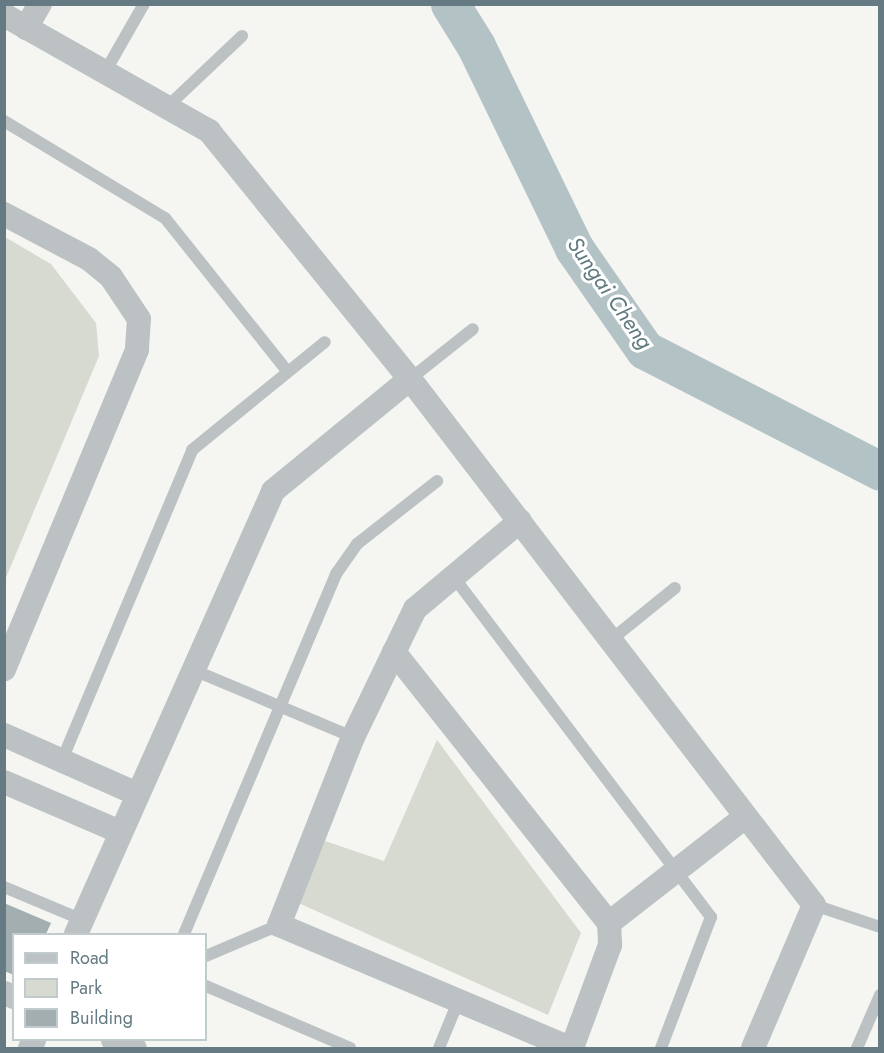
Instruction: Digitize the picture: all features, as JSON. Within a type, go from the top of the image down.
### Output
[{"type":"street","points":[[26,28],[40,4]]},
{"type":"street","points":[[4,15],[209,131],[410,379],[612,639],[814,905],[753,1048]]},
{"type":"street","points":[[4,214],[90,259],[111,278],[139,319],[137,350],[4,669]]},
{"type":"street","points":[[78,931],[190,669],[273,491],[410,379]]},
{"type":"street","points":[[394,652],[609,923],[610,945],[571,1048],[279,925],[352,737],[415,609],[520,521]]},
{"type":"street","points":[[4,735],[137,794]]},
{"type":"street","points":[[4,782],[120,832]]},
{"type":"street","points":[[609,923],[745,817]]},
{"type":"street","points":[[116,1041],[135,1048]]},
{"type":"lane","points":[[105,72],[144,4]]},
{"type":"lane","points":[[168,106],[242,36]]},
{"type":"lane","points":[[4,121],[165,218],[287,371]]},
{"type":"lane","points":[[410,379],[473,329]]},
{"type":"lane","points":[[62,760],[192,450],[325,342]]},
{"type":"lane","points":[[184,933],[277,705],[347,556],[437,481]]},
{"type":"lane","points":[[453,576],[675,870],[712,925],[661,1048]]},
{"type":"lane","points":[[612,639],[675,588]]},
{"type":"lane","points":[[190,669],[352,737]]},
{"type":"lane","points":[[4,887],[78,931]]},
{"type":"lane","points":[[814,905],[879,927]]},
{"type":"lane","points":[[207,956],[279,925]]},
{"type":"lane","points":[[207,986],[350,1048]]},
{"type":"lane","points":[[857,1048],[879,995]]},
{"type":"lane","points":[[439,1048],[458,1002]]},
{"type":"green space","points":[[5,237],[51,264],[96,323],[99,356],[5,580]]},
{"type":"green space","points":[[437,740],[581,933],[548,1015],[294,901],[325,841],[384,861]]},
{"type":"building","points":[[4,903],[51,923],[46,933],[12,933],[12,974],[4,971]]},
{"type":"waterway","name":"Sungai Cheng","points":[[450,4],[476,46],[574,248],[645,350],[880,471]]}]
